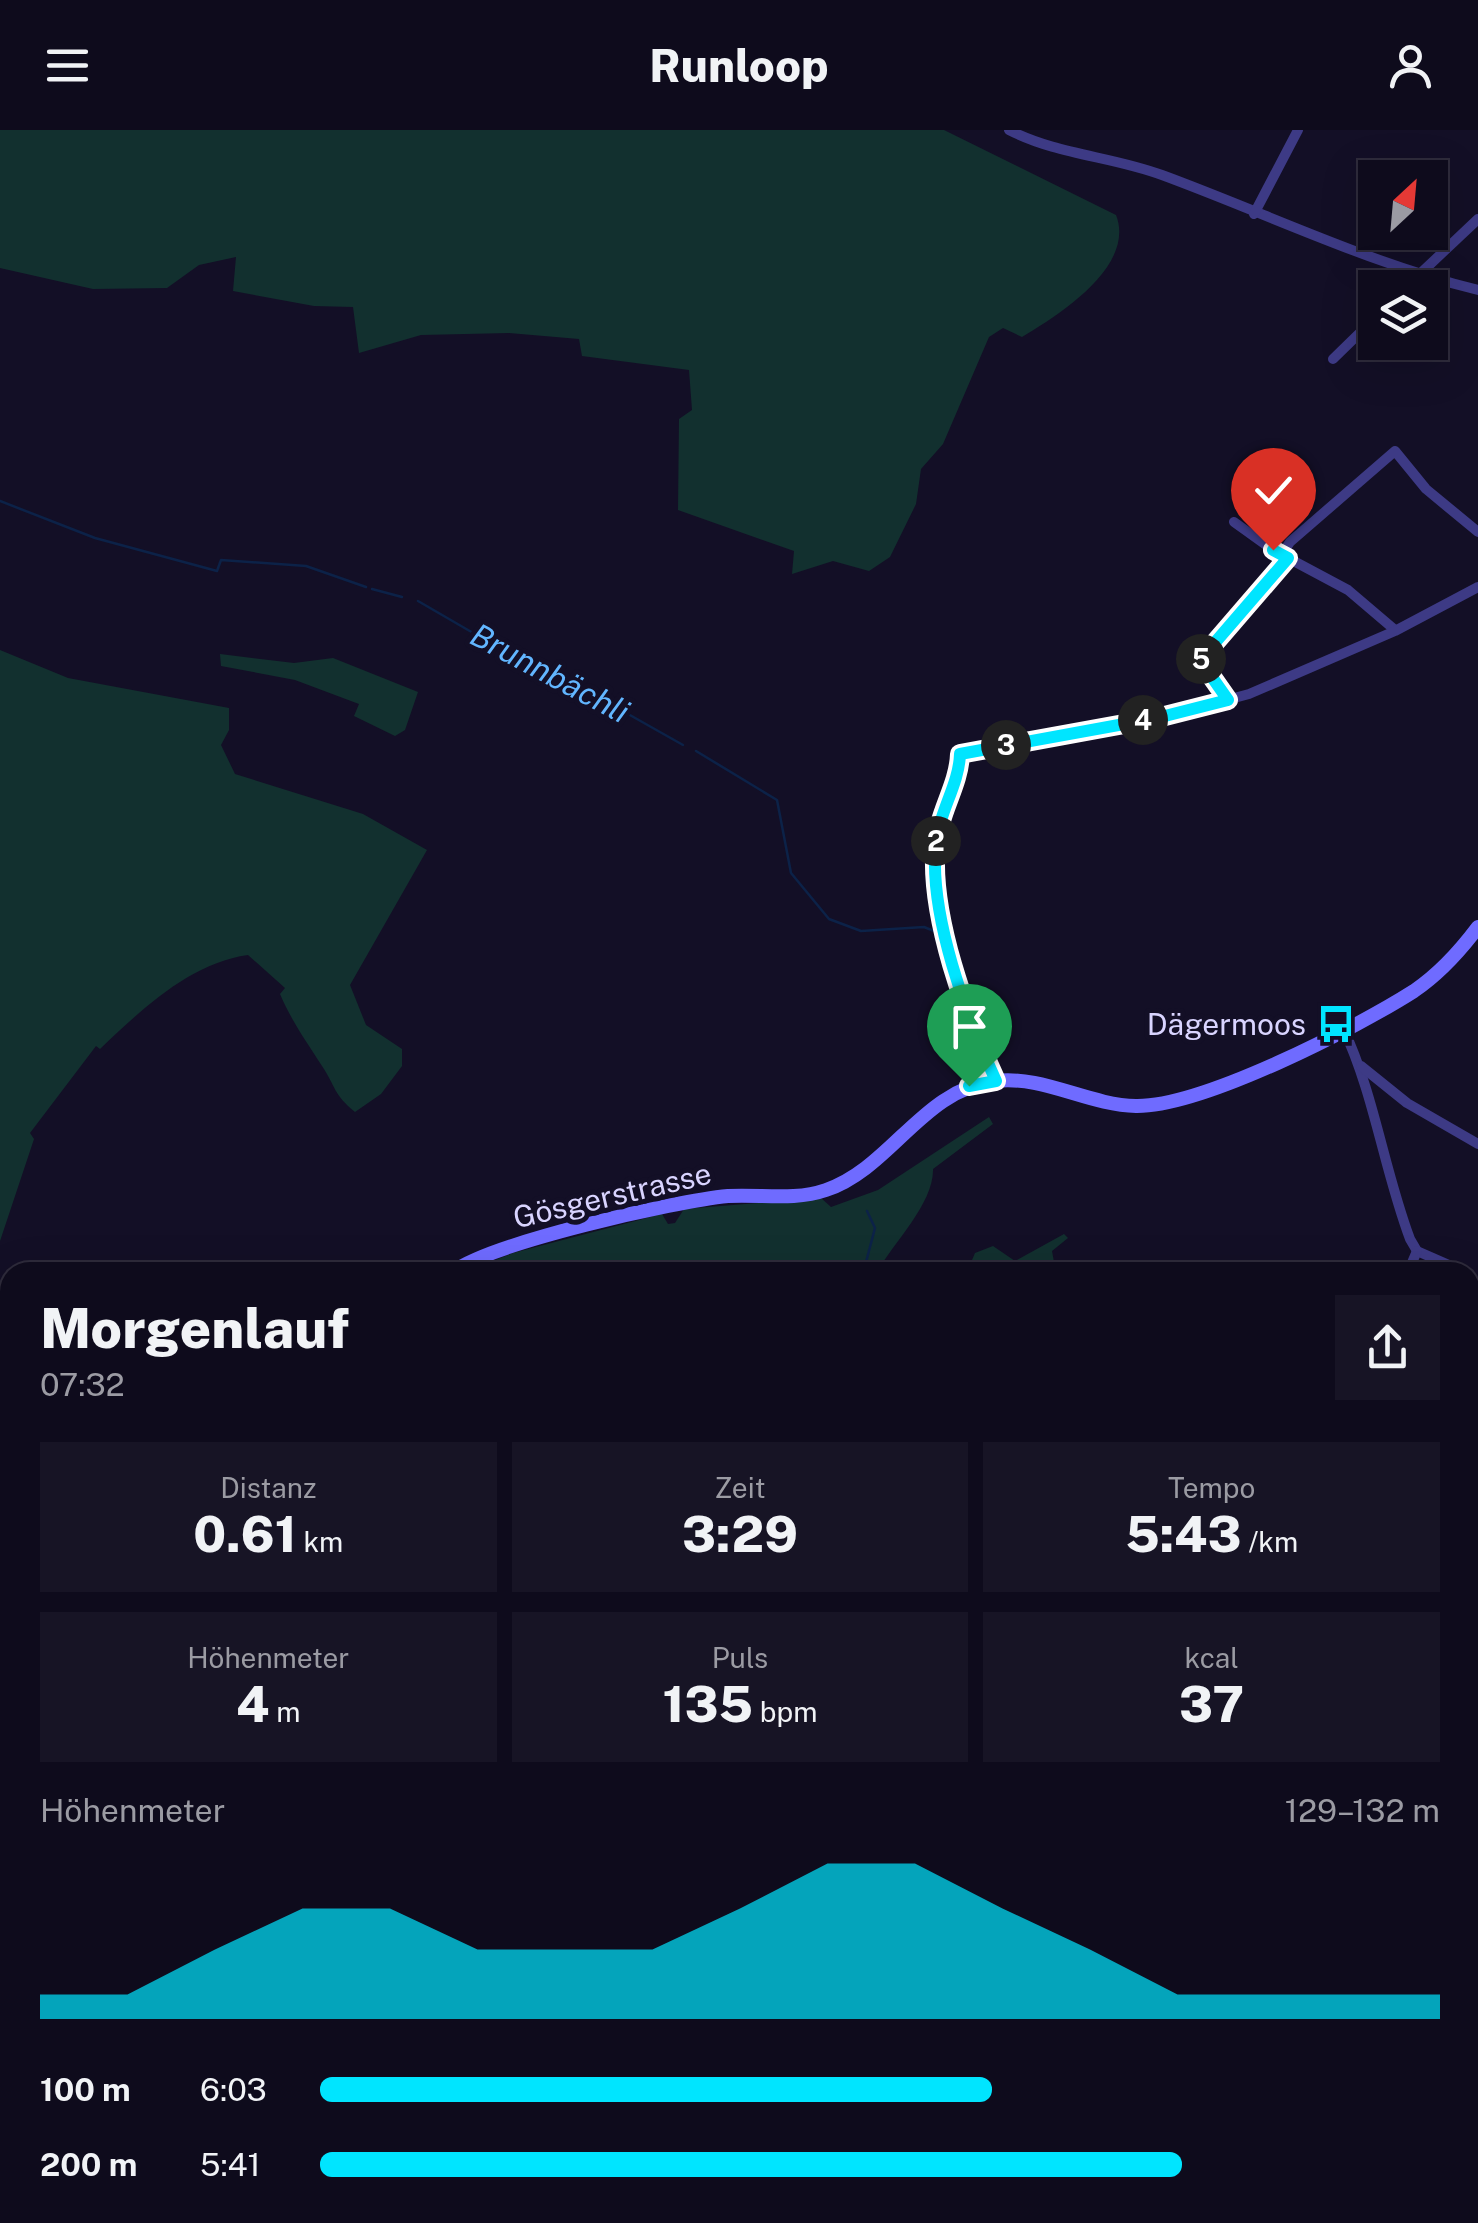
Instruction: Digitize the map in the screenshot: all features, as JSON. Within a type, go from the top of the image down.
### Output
[{"type":"main road","name":"Gösgerstrasse","points":[[469,1262],[482,1254],[710,1199],[790,1197],[828,1190],[851,1179],[942,1101],[969,1086],[996,1081],[1026,1082],[1121,1105],[1168,1103],[1203,1094],[1413,992],[1476,933]]},
{"type":"street","points":[[1009,130],[1056,150],[1148,170],[1407,270]]},
{"type":"street","points":[[1254,214],[1298,130]]},
{"type":"street","points":[[1422,270],[1478,219]]},
{"type":"street","points":[[1448,282],[1478,290]]},
{"type":"street","points":[[1333,359],[1358,335]]},
{"type":"street","points":[[1228,700],[1200,660],[1285,556],[1290,542],[1395,451],[1426,490],[1478,532]]},
{"type":"street","points":[[1234,522],[1285,556],[1348,590],[1395,630]]},
{"type":"street","points":[[996,1081],[967,1019],[936,886],[936,837],[957,779],[960,754],[1177,712],[1267,688],[1478,587]]},
{"type":"street","points":[[1343,1028],[1361,1065],[1393,1194],[1417,1251],[1441,1262]]},
{"type":"street","points":[[1361,1065],[1407,1103],[1478,1144]]},
{"type":"street","points":[[1412,1262],[1417,1251]]},
{"type":"green space","points":[[0,130],[944,130],[1116,215],[1119,234],[1105,270],[1073,302],[1022,337],[1003,328],[989,337],[943,444],[921,469],[916,504],[890,557],[869,571],[833,561],[792,574],[794,551],[678,510],[679,419],[692,410],[689,370],[582,356],[579,339],[509,333],[421,335],[359,353],[353,307],[314,306],[233,291],[236,257],[199,265],[167,288],[93,289],[0,268]]},
{"type":"green space","points":[[0,650],[68,678],[229,708],[229,730],[221,745],[235,774],[363,814],[427,850],[350,985],[366,1025],[402,1049],[402,1066],[381,1094],[355,1112],[343,1100],[289,1014],[280,994],[285,988],[248,955],[206,968],[168,990],[100,1049],[96,1046],[30,1133],[34,1139],[0,1241]]},
{"type":"green space","points":[[220,654],[294,663],[333,658],[418,692],[405,730],[395,736],[354,716],[359,704],[295,680],[221,666]]},
{"type":"green space","points":[[989,1117],[993,1124],[933,1169],[932,1182],[920,1209],[884,1262],[490,1262],[662,1214],[668,1224],[675,1223],[684,1209],[821,1198],[831,1207],[878,1190]]},
{"type":"green space","points":[[1064,1234],[1068,1238],[1052,1251],[1054,1262],[971,1262],[975,1253],[993,1246],[1015,1261]]},
{"type":"waterway","name":"Brunnbächli","points":[[0,501],[95,538],[217,571],[221,560],[306,566],[366,587]]},
{"type":"waterway","name":"Brunnbächli","points":[[372,589],[402,597]]},
{"type":"waterway","name":"Brunnbächli","points":[[418,601],[530,666],[582,688],[683,745]]},
{"type":"waterway","name":"Brunnbächli","points":[[696,751],[777,800],[791,873],[829,919],[861,931],[924,927],[939,933]]},
{"type":"waterway","name":"Brunnbächli","points":[[953,984],[961,1023],[983,1072]]},
{"type":"waterway","name":"Brunnbächli","points":[[866,1262],[875,1228],[867,1211]]},
{"type":"place","name":"Dägermoos","points":[[1336,1024]]},
{"type":"route","points":[[969,1086],[996,1081],[967,1019],[939,907],[934,860],[936,837],[957,779],[960,754],[1168,716],[1228,700],[1202,669],[1200,660],[1288,558],[1273,550]]}]
